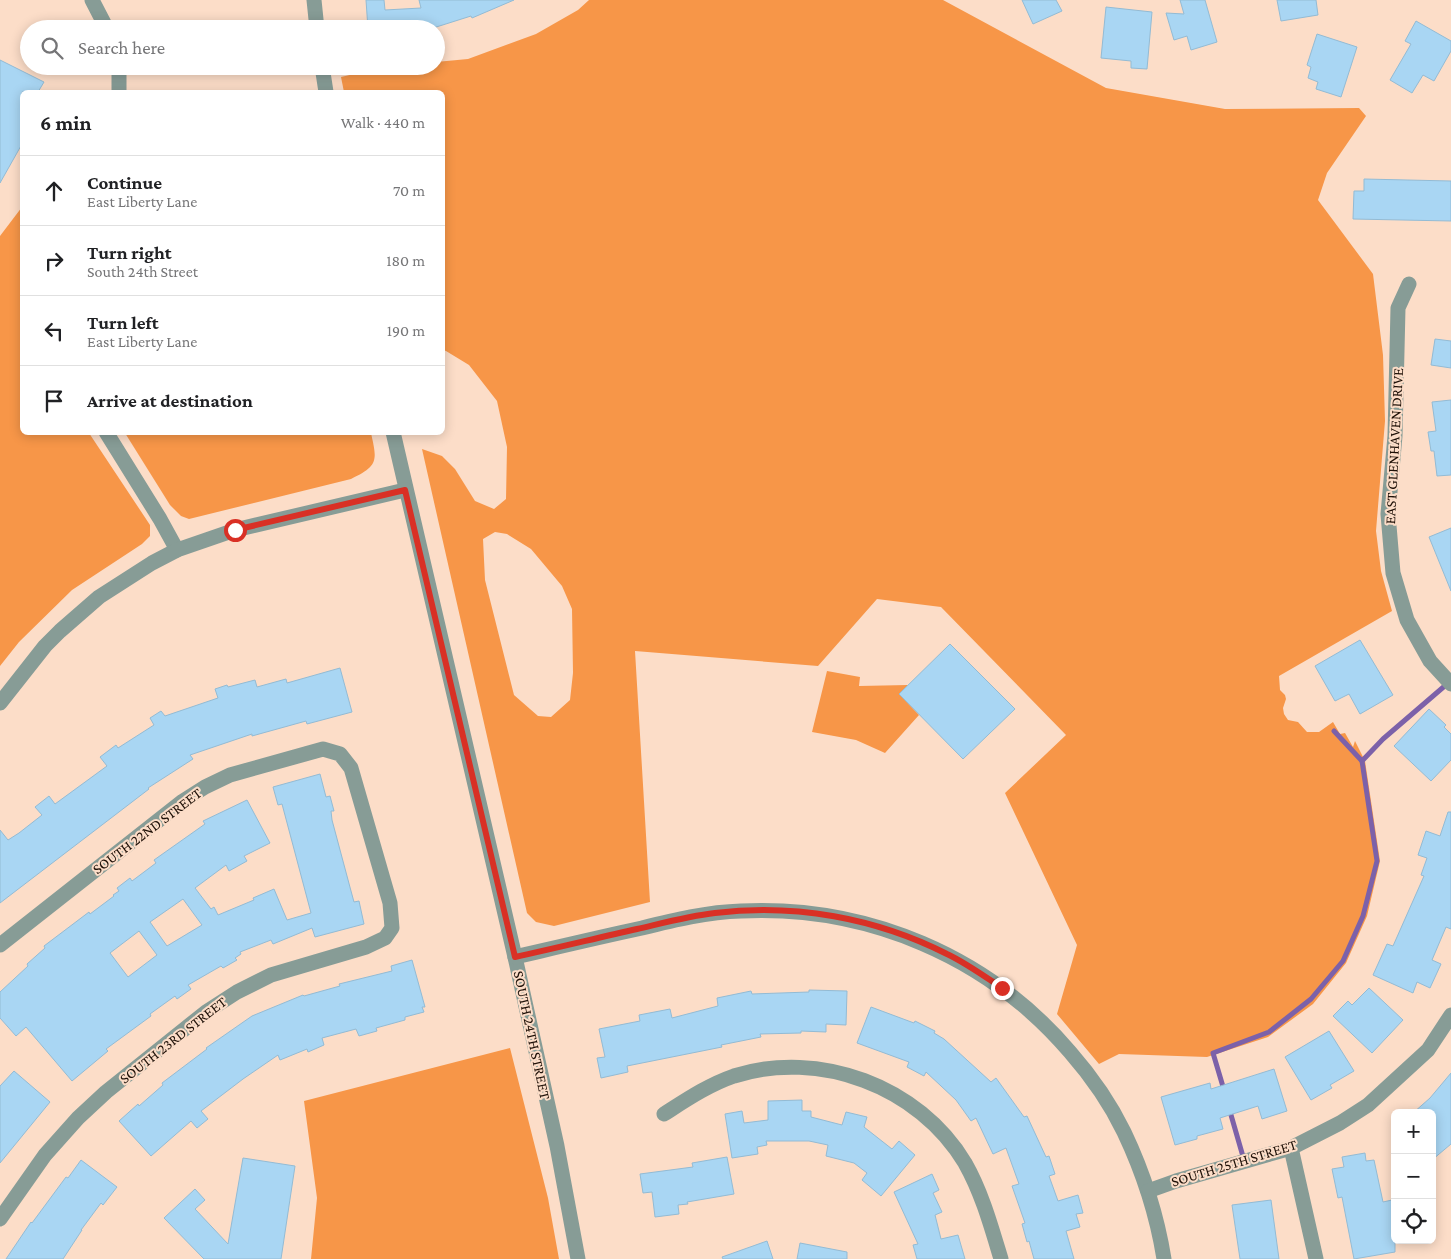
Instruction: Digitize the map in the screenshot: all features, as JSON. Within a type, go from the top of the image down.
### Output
[{"type":"street","points":[[92,0],[102,20]]},
{"type":"street","points":[[314,0],[316,20]]},
{"type":"street","points":[[119,75],[119,90]]},
{"type":"street","points":[[323,75],[326,90]]},
{"type":"street","name":"EAST GLENHAVEN DRIVE","points":[[1409,284],[1398,308],[1396,436],[1388,514],[1392,573],[1407,620],[1430,661],[1451,684]]},
{"type":"street","points":[[108,435],[160,518],[177,550]]},
{"type":"street","name":"SOUTH 24TH STREET","points":[[394,435],[515,957],[557,1146],[578,1259]]},
{"type":"street","points":[[0,703],[45,646],[74,618],[99,597],[130,576],[177,550],[235,530],[405,490]]},
{"type":"street","name":"SOUTH 22ND STREET","points":[[0,945],[183,801],[205,787],[230,775],[323,749],[340,754]]},
{"type":"street","name":"SOUTH 23RD STREET","points":[[0,1219],[45,1155],[78,1118],[106,1092],[206,1012],[237,992],[271,975],[366,947],[385,938],[392,928],[390,903],[351,768],[340,754]]},
{"type":"street","points":[[515,957],[685,918],[740,910],[797,911],[859,921],[892,931],[948,954],[970,966],[1030,1010],[1086,1070],[1123,1130],[1138,1163],[1160,1232],[1164,1259]]},
{"type":"street","name":"SOUTH 25TH STREET","points":[[1148,1191],[1176,1181],[1291,1148],[1368,1106],[1428,1050],[1451,1015]]},
{"type":"street","points":[[664,1114],[710,1086],[734,1076],[762,1070],[803,1067],[848,1074],[869,1082],[892,1093],[921,1113],[935,1125],[952,1145],[978,1188],[1000,1259]]},
{"type":"street","points":[[1291,1148],[1316,1259]]},
{"type":"shaded area","points":[[589,0],[943,0],[1106,88],[1225,109],[1359,108],[1366,116],[1327,173],[1318,200],[1373,274],[1383,355],[1385,421],[1376,531],[1381,571],[1392,611],[1279,676],[1280,690],[1286,699],[1283,708],[1284,714],[1288,720],[1298,722],[1307,732],[1319,732],[1333,722],[1340,734],[1345,733],[1353,747],[1355,741],[1365,761],[1380,861],[1367,916],[1346,963],[1313,1004],[1268,1037],[1207,1057],[1119,1054],[1099,1064],[1057,1014],[1077,945],[1005,793],[1066,735],[941,607],[877,599],[818,666],[635,651],[650,902],[554,926],[536,922],[527,913],[422,449],[442,456],[455,469],[475,501],[494,509],[506,499],[507,447],[497,401],[469,365],[445,351],[445,90],[344,90],[341,77],[351,75],[445,75],[445,61],[468,59],[536,34],[578,10]],"holes":[[[495,532],[507,534],[531,549],[562,586],[572,609],[573,673],[570,700],[551,717],[538,716],[514,695],[485,580],[483,539]]]},
{"type":"shaded area","points":[[20,210],[20,435],[90,435],[150,525],[150,536],[142,544],[72,590],[19,642],[0,666],[0,236]]},
{"type":"shaded area","points":[[126,435],[371,435],[375,456],[374,461],[367,470],[351,479],[189,519],[181,516],[170,505]]},
{"type":"shaded area","points":[[827,671],[860,677],[859,686],[908,685],[899,694],[919,715],[885,753],[856,740],[812,732]]},
{"type":"shaded area","points":[[510,1048],[548,1198],[559,1259],[311,1259],[317,1198],[304,1101]]},
{"type":"building","points":[[366,0],[384,0],[385,10],[421,8],[419,0],[514,0],[472,18],[471,16],[445,24],[445,20],[367,20]]},
{"type":"building","points":[[1022,0],[1056,0],[1062,11],[1033,24]]},
{"type":"building","points":[[1180,0],[1205,0],[1217,42],[1191,50],[1187,36],[1174,40],[1166,13],[1184,14]]},
{"type":"building","points":[[1277,0],[1316,0],[1318,15],[1281,21]]},
{"type":"building","points":[[1106,7],[1152,12],[1147,69],[1131,68],[1131,61],[1101,58]]},
{"type":"building","points":[[1416,21],[1451,41],[1451,51],[1434,81],[1423,75],[1412,93],[1390,80],[1411,44],[1405,41]]},
{"type":"building","points":[[1317,34],[1357,47],[1341,97],[1316,89],[1318,82],[1308,78],[1311,67],[1307,65]]},
{"type":"building","points":[[0,60],[20,70],[20,75],[30,75],[44,82],[39,90],[20,90],[20,148],[0,183]]},
{"type":"building","points":[[1364,179],[1451,181],[1451,221],[1353,219],[1354,191],[1364,191]]},
{"type":"building","points":[[1435,339],[1451,341],[1451,368],[1431,365]]},
{"type":"building","points":[[1451,400],[1451,475],[1437,476],[1434,451],[1431,451],[1428,432],[1436,431],[1432,402]]},
{"type":"building","points":[[1451,528],[1451,591],[1429,537]]},
{"type":"building","points":[[1360,640],[1393,695],[1360,714],[1349,694],[1335,701],[1315,666]]},
{"type":"building","points":[[950,644],[1015,709],[963,759],[899,694]]},
{"type":"building","points":[[340,668],[352,712],[307,724],[306,721],[252,736],[252,734],[190,755],[193,759],[148,788],[0,903],[0,830],[8,840],[19,833],[42,815],[35,807],[49,796],[55,804],[107,766],[100,757],[116,745],[118,748],[154,725],[150,718],[161,711],[165,716],[218,698],[215,689],[227,685],[228,687],[255,680],[257,687],[286,679],[287,683]]},
{"type":"building","points":[[1429,709],[1446,725],[1444,727],[1451,734],[1451,760],[1431,781],[1394,746]]},
{"type":"building","points":[[320,774],[326,797],[330,796],[334,811],[331,811],[332,820],[354,902],[359,901],[364,924],[315,937],[312,928],[273,944],[271,940],[240,952],[241,954],[235,958],[237,960],[223,968],[221,966],[188,985],[191,989],[177,999],[175,996],[150,1014],[151,1016],[106,1049],[108,1051],[72,1081],[26,1027],[16,1036],[0,1018],[0,992],[28,966],[27,964],[45,948],[44,946],[89,912],[90,914],[114,896],[119,891],[117,888],[130,878],[132,881],[156,863],[154,860],[205,824],[203,821],[247,800],[270,843],[244,856],[247,861],[229,871],[226,865],[195,888],[211,909],[214,907],[218,915],[254,900],[253,898],[274,889],[287,920],[311,913],[282,804],[278,805],[273,787]],"holes":[[[183,899],[202,925],[167,946],[150,922]],[[139,931],[157,955],[128,977],[110,953]]]},
{"type":"building","points":[[1448,812],[1451,812],[1451,929],[1446,927],[1432,960],[1441,964],[1430,988],[1417,982],[1413,993],[1373,975],[1387,944],[1393,946],[1424,876],[1421,875],[1427,858],[1418,855],[1426,831],[1440,836]]},
{"type":"building","points":[[412,960],[425,1007],[422,1007],[424,1012],[405,1017],[405,1020],[376,1028],[377,1031],[359,1036],[356,1029],[322,1038],[324,1045],[308,1052],[307,1049],[280,1060],[278,1055],[201,1111],[208,1119],[197,1128],[191,1121],[151,1156],[119,1121],[206,1048],[252,1016],[303,995],[392,971],[391,966]]},
{"type":"building","points":[[1369,988],[1403,1020],[1372,1053],[1333,1016],[1348,1001],[1352,1005]]},
{"type":"building","points":[[809,990],[847,991],[846,1025],[826,1024],[826,1032],[801,1031],[801,1033],[760,1034],[761,1037],[721,1045],[722,1047],[627,1066],[628,1072],[601,1078],[597,1058],[605,1057],[599,1029],[640,1021],[639,1015],[670,1009],[672,1018],[718,1006],[717,998],[751,991],[752,994],[809,992]]},
{"type":"building","points":[[871,1007],[914,1023],[915,1021],[935,1031],[934,1033],[944,1039],[991,1082],[996,1078],[1024,1117],[1027,1116],[1046,1157],[1049,1156],[1055,1174],[1049,1176],[1058,1201],[1078,1195],[1083,1213],[1076,1214],[1080,1227],[1066,1231],[1074,1259],[1034,1259],[1029,1241],[1027,1242],[1022,1224],[1025,1223],[1012,1186],[1019,1184],[1006,1148],[993,1154],[976,1118],[971,1121],[956,1100],[926,1072],[924,1076],[907,1067],[909,1062],[857,1043]]},
{"type":"building","points":[[1329,1031],[1354,1071],[1330,1085],[1332,1088],[1311,1100],[1285,1057]]},
{"type":"building","points":[[1274,1069],[1287,1111],[1262,1119],[1258,1106],[1220,1118],[1223,1129],[1197,1136],[1197,1139],[1175,1145],[1161,1097],[1210,1083],[1211,1089]]},
{"type":"building","points":[[14,1071],[50,1102],[0,1163],[0,1086]]},
{"type":"building","points":[[1451,1073],[1451,1144],[1436,1157],[1436,1109],[1418,1109],[1430,1098]]},
{"type":"building","points":[[802,1100],[802,1111],[811,1111],[811,1117],[842,1125],[846,1112],[867,1117],[864,1127],[892,1149],[899,1141],[915,1155],[881,1196],[862,1180],[867,1173],[854,1163],[826,1156],[828,1145],[809,1141],[766,1141],[767,1145],[757,1147],[758,1154],[732,1158],[725,1114],[742,1111],[744,1123],[768,1120],[768,1101]]},
{"type":"building","points":[[1365,1153],[1366,1161],[1374,1160],[1383,1202],[1391,1200],[1391,1244],[1395,1244],[1395,1252],[1354,1259],[1342,1197],[1338,1198],[1332,1169],[1344,1167],[1342,1157]]},
{"type":"building","points":[[727,1157],[734,1194],[687,1202],[688,1204],[678,1205],[679,1214],[655,1217],[652,1192],[643,1193],[640,1174],[693,1167],[692,1163]]},
{"type":"building","points":[[243,1158],[295,1166],[281,1259],[204,1259],[164,1218],[195,1189],[205,1200],[195,1209],[228,1244]]},
{"type":"building","points":[[81,1160],[117,1187],[103,1205],[101,1203],[63,1259],[6,1259],[31,1222]]},
{"type":"building","points":[[932,1174],[939,1190],[933,1193],[942,1212],[935,1215],[941,1239],[958,1235],[965,1259],[917,1259],[913,1245],[918,1244],[894,1192]]},
{"type":"building","points":[[1271,1200],[1279,1259],[1240,1259],[1232,1205]]},
{"type":"building","points":[[767,1241],[773,1259],[723,1259],[722,1257]]},
{"type":"building","points":[[800,1243],[847,1252],[847,1259],[797,1259]]},
{"type":"waterway","points":[[1224,1090],[1213,1053],[1269,1032],[1311,999],[1343,961],[1363,916],[1377,861],[1362,761],[1383,739],[1447,684]]},
{"type":"waterway","points":[[1334,731],[1362,761]]},
{"type":"waterway","points":[[1229,1108],[1244,1160]]},
{"type":"route","points":[[235,530],[405,490],[515,957],[685,918],[715,913],[740,910],[797,911],[859,921],[919,941],[970,966],[1002,988]]}]
